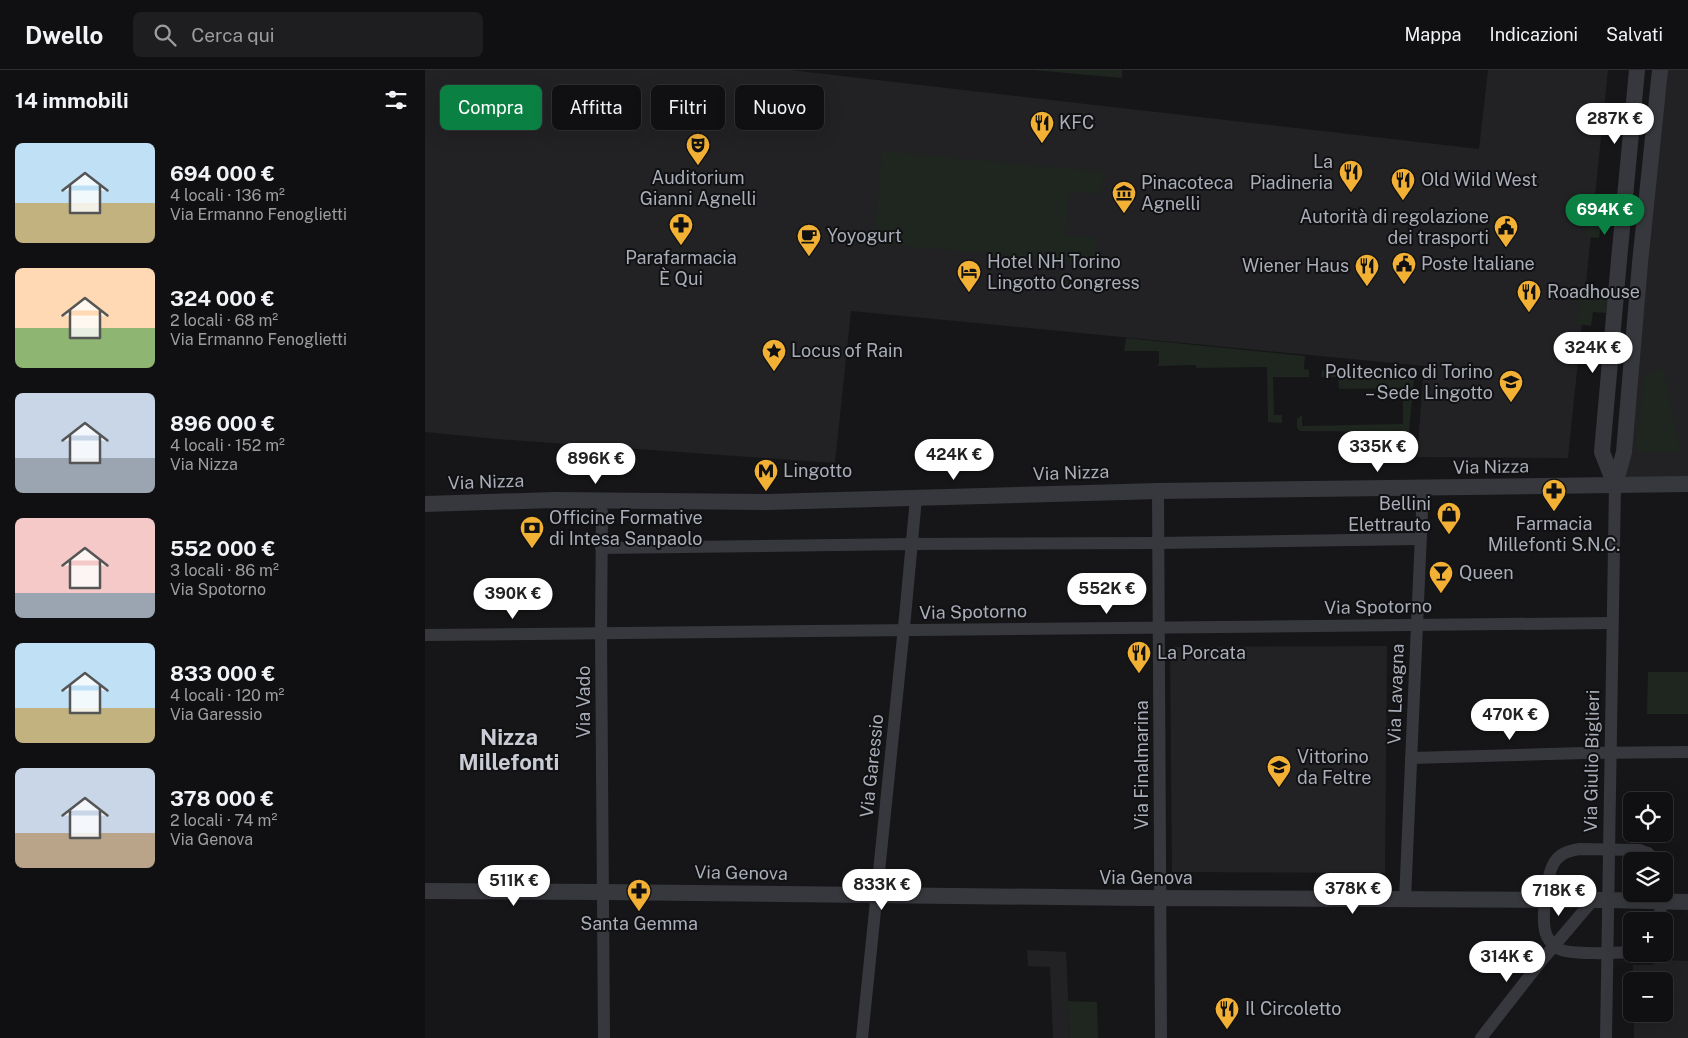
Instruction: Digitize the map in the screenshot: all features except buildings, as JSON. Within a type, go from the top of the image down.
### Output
[{"type":"street","points":[[1615,485],[1603,452],[1637,70]]},
{"type":"street","points":[[1615,485],[1624,452],[1640,263],[1660,70]]},
{"type":"street","name":"Via Nizza","points":[[425,504],[554,500],[768,502],[1158,491],[1688,484]]},
{"type":"street","name":"Via Giulio Biglieri","points":[[1606,1038],[1607,952],[1600,900],[1608,849],[1615,485]]},
{"type":"street","name":"Via Lavagna","points":[[1405,900],[1423,488]]},
{"type":"street","name":"Via Finalmarina","points":[[1158,491],[1161,1038]]},
{"type":"street","name":"Via Garessio","points":[[861,1038],[904,630],[915,498]]},
{"type":"street","name":"Via Vado","points":[[602,512],[603,892]]},
{"type":"street","points":[[601,548],[1420,539]]},
{"type":"street","name":"Via Spotorno","points":[[425,635],[1612,623]]},
{"type":"street","points":[[1411,758],[1688,752]]},
{"type":"street","points":[[1623,952],[1567,952],[1554,945],[1545,930],[1545,900],[1548,876],[1556,860],[1561,855],[1572,850],[1608,849],[1641,850],[1646,852]]},
{"type":"street","name":"Via Genova","points":[[425,891],[1405,900],[1623,899]]},
{"type":"street","points":[[603,892],[604,1038]]},
{"type":"street","name":"Via Genova","points":[[1673,899],[1688,902]]},
{"type":"street","points":[[1481,1038],[1554,945],[1600,900]]},
{"type":"shaded area","points":[[425,70],[790,70],[1479,149],[1488,70],[1608,70],[1568,458],[1417,457],[1424,366],[851,311],[835,463],[496,439],[425,432]]},
{"type":"shaded area","points":[[1033,70],[1122,70],[1122,78]]},
{"type":"shaded area","points":[[1660,70],[1688,70],[1688,481],[1625,481]]},
{"type":"shaded area","points":[[882,151],[1104,172],[1101,194],[1069,191],[1065,235],[1096,238],[1094,264],[874,243]]},
{"type":"shaded area","points":[[1589,196],[1603,197],[1602,209],[1616,210],[1614,226],[1601,224],[1599,238],[1585,237]]},
{"type":"shaded area","points":[[1581,283],[1595,284],[1594,296],[1608,298],[1606,313],[1593,312],[1591,326],[1577,324]]},
{"type":"shaded area","points":[[1126,338],[1305,356],[1304,369],[1309,370],[1309,377],[1273,377],[1274,415],[1282,415],[1282,423],[1268,422],[1267,367],[1196,368],[1196,365],[1157,366],[1159,363],[1159,351],[1124,351]]},
{"type":"shaded area","points":[[1664,368],[1680,452],[1635,452],[1644,376]]},
{"type":"shaded area","points":[[1322,370],[1414,378],[1409,432],[1300,431],[1297,428],[1297,419],[1302,415],[1302,426],[1403,424],[1403,388],[1339,389],[1338,377],[1321,377]]},
{"type":"shaded area","name":"Vittorino da Feltre","points":[[1387,646],[1385,873],[1172,872],[1170,647]]},
{"type":"shaded area","points":[[1648,672],[1688,672],[1688,714],[1647,714]]},
{"type":"shaded area","points":[[1027,950],[1066,952],[1070,1038],[1053,1038],[1050,967],[1028,966]]},
{"type":"shaded area","points":[[1688,961],[1688,1038],[1634,1038],[1634,1022],[1673,1022],[1673,972],[1633,972],[1633,965],[1651,965],[1658,962]]},
{"type":"shaded area","points":[[1068,1001],[1097,1002],[1098,1038],[1070,1038]]},
{"type":"place","name":"KFC","points":[[1042,144]]},
{"type":"place","name":"Auditorium Gianni Agnelli","points":[[698,166]]},
{"type":"place","name":"La Piadineria","points":[[1351,193]]},
{"type":"place","name":"Old Wild West","points":[[1403,201]]},
{"type":"place","name":"Pinacoteca Agnelli","points":[[1124,214]]},
{"type":"place","name":"Parafarmacia È Qui","points":[[681,246]]},
{"type":"place","name":"Autorità di regolazione dei trasporti","points":[[1506,248]]},
{"type":"place","name":"Yoyogurt","points":[[809,257]]},
{"type":"place","name":"Poste Italiane","points":[[1404,285]]},
{"type":"place","name":"Wiener Haus","points":[[1367,287]]},
{"type":"place","name":"Hotel NH Torino Lingotto Congress","points":[[969,293]]},
{"type":"place","name":"Roadhouse","points":[[1529,313]]},
{"type":"place","name":"Locus of Rain","points":[[774,372]]},
{"type":"place","name":"Politecnico di Torino – Sede Lingotto","points":[[1511,403]]},
{"type":"place","name":"Lingotto","points":[[766,492]]},
{"type":"place","name":"Farmacia Millefonti S.N.C.","points":[[1554,512]]},
{"type":"place","name":"Bellini Elettrauto","points":[[1449,535]]},
{"type":"place","name":"Officine Formative di Intesa Sanpaolo","points":[[532,549]]},
{"type":"place","name":"Queen","points":[[1441,594]]},
{"type":"place","name":"La Porcata","points":[[1139,674]]},
{"type":"place","name":"Vittorino da Feltre","points":[[1279,788]]},
{"type":"place","name":"Santa Gemma","points":[[639,912]]},
{"type":"place","name":"Il Circoletto","points":[[1227,1030]]},
{"type":"district","name":"Nizza Millefonti","points":[[509,750]]}]
